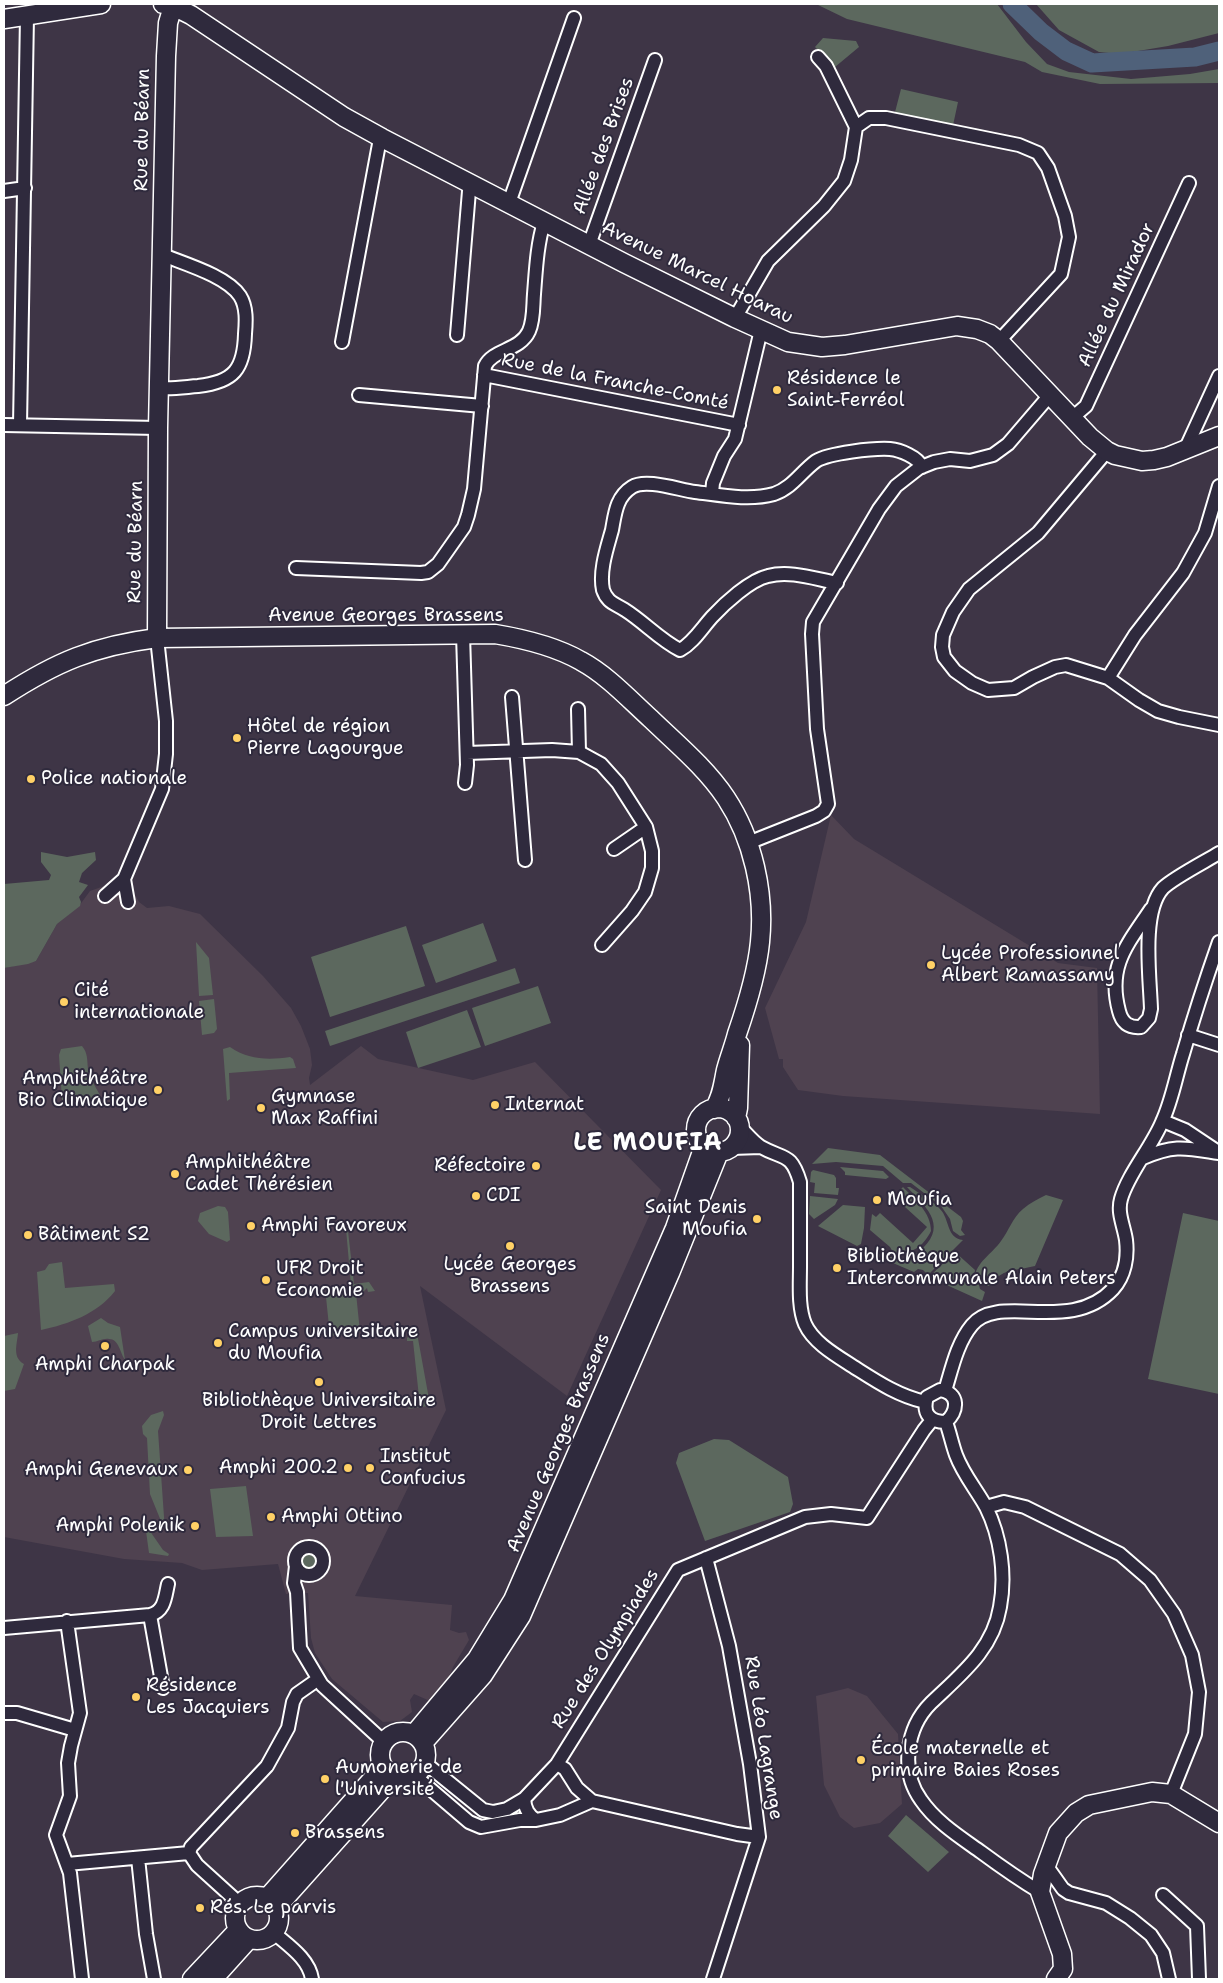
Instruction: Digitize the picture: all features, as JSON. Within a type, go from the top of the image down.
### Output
[{"type":"street","points":[[4,19],[30,11],[101,4]]},
{"type":"street","name":"Avenue Marcel Hoarau","points":[[173,5],[191,14],[344,117],[382,138],[589,245],[735,318],[788,342],[822,347],[845,345],[956,326],[977,329],[990,334],[999,341],[1090,437],[1107,451],[1116,455],[1142,461],[1167,457],[1219,436]]},
{"type":"street","name":"Rue du Béarn","points":[[157,638],[158,428],[166,56],[168,22],[173,5]]},
{"type":"street","points":[[20,426],[30,11]]},
{"type":"street","points":[[509,203],[574,18]]},
{"type":"street","points":[[735,318],[768,261],[824,206],[844,181],[851,160],[856,127],[826,66],[818,57]]},
{"type":"street","name":"Allée des Brises","points":[[589,245],[654,60]]},
{"type":"street","points":[[856,127],[869,118],[886,118],[1019,145],[1038,153],[1048,168],[1065,216],[1069,237],[1066,256],[1061,274],[999,341]]},
{"type":"street","points":[[342,342],[379,144],[382,138]]},
{"type":"street","name":"Allée du Mirador","points":[[1072,418],[1086,406],[1189,182]]},
{"type":"street","points":[[457,335],[469,191],[472,184]]},
{"type":"street","points":[[4,191],[25,188]]},
{"type":"street","points":[[296,568],[421,573],[434,568],[458,537],[468,515],[474,489],[484,375],[487,362],[515,346],[529,331],[538,243],[544,222]]},
{"type":"street","points":[[160,388],[174,389],[218,383],[232,376],[240,364],[245,351],[246,328],[246,312],[240,296],[225,281],[163,256]]},
{"type":"street","points":[[712,493],[713,483],[720,465],[735,439],[761,330]]},
{"type":"street","name":"Rue de la Franche-Comté","points":[[484,375],[739,425]]},
{"type":"street","points":[[1185,450],[1219,376]]},
{"type":"street","points":[[359,395],[482,406]]},
{"type":"street","points":[[748,843],[816,816],[824,811],[828,804],[817,728],[813,622],[879,509],[896,486],[922,467],[934,462],[950,459],[970,461],[993,455],[1008,444],[1050,395]]},
{"type":"street","points":[[4,425],[158,428]]},
{"type":"street","points":[[837,583],[778,574],[762,578],[722,606],[688,646],[680,650],[670,645],[608,599],[602,583],[604,564],[616,509],[622,496],[632,487],[645,484],[750,497],[775,493],[791,485],[816,461],[827,456],[878,449],[896,450],[912,457],[922,467]]},
{"type":"street","points":[[1107,451],[1038,533],[969,590],[953,612],[943,635],[942,648],[944,656],[955,671],[972,683],[988,690],[1014,688],[1055,667],[1066,665],[1108,678],[1158,711],[1179,718],[1219,726]]},
{"type":"street","points":[[1108,678],[1135,635],[1183,573],[1205,533],[1219,486]]},
{"type":"street","points":[[463,634],[467,753],[465,783]]},
{"type":"street","name":"Avenue Georges Brassens","points":[[4,696],[33,677],[77,655],[131,641],[157,638],[495,634],[553,648],[582,661],[623,693],[696,761],[726,798],[748,843],[758,881],[761,912],[760,943],[752,982],[726,1069],[719,1100],[714,1109]]},
{"type":"street","points":[[106,896],[124,879],[162,790],[166,754],[166,721],[157,638]]},
{"type":"street","points":[[512,696],[524,860]]},
{"type":"street","points":[[578,709],[579,752]]},
{"type":"street","points":[[467,753],[552,750],[579,752],[601,764],[618,783],[646,827],[652,851],[652,868],[645,892],[632,911],[602,945]]},
{"type":"street","points":[[614,849],[646,827]]},
{"type":"street","points":[[1151,909],[1149,926],[1152,1009],[1149,1018],[1141,1027],[1136,1028],[1126,1025],[1121,1018],[1114,985],[1115,971],[1119,960],[1164,887],[1219,853]]},
{"type":"street","points":[[124,879],[128,902]]},
{"type":"street","points":[[945,1391],[955,1356],[973,1323],[986,1315],[1008,1310],[1041,1313],[1079,1310],[1092,1305],[1113,1289],[1120,1279],[1126,1262],[1126,1239],[1120,1217],[1121,1200],[1161,1126],[1188,1035],[1219,942]]},
{"type":"street","name":"Avenue Georges Brassens","points":[[738,1123],[740,1024]]},
{"type":"street","points":[[1188,1035],[1219,1045]]},
{"type":"street","points":[[761,1146],[718,1149],[697,1134],[697,1126],[701,1117],[714,1109],[721,1108],[729,1111],[761,1146],[778,1153],[795,1166],[800,1182],[800,1288],[805,1324],[814,1336],[828,1349],[885,1387],[906,1397],[925,1402]]},
{"type":"street","points":[[718,1149],[738,1139],[738,1123]]},
{"type":"street","points":[[1161,1126],[1162,1141],[1171,1148]]},
{"type":"street","points":[[1161,1126],[1185,1130],[1219,1153]]},
{"type":"street","points":[[1144,1158],[1171,1148],[1186,1148],[1219,1153]]},
{"type":"street","name":"Avenue Georges Brassens","points":[[423,1736],[477,1660],[513,1600],[675,1228],[718,1149]]},
{"type":"street","points":[[935,1391],[945,1391],[953,1397],[956,1407],[952,1417],[946,1422],[932,1420],[927,1416],[925,1402],[927,1397],[935,1391]]},
{"type":"street","name":"Rue des Olympiades","points":[[556,1764],[678,1570],[805,1516],[831,1514],[867,1518],[932,1420]]},
{"type":"street","points":[[946,1422],[956,1454],[986,1507],[999,1546],[1003,1581],[1000,1608],[989,1638],[970,1666],[930,1705],[916,1723],[909,1745],[909,1764],[913,1784],[920,1800],[937,1819],[1040,1892]]},
{"type":"street","points":[[986,1507],[1004,1502],[1025,1507],[1120,1554],[1150,1580],[1174,1614],[1192,1655],[1199,1692],[1196,1734],[1170,1794]]},
{"type":"street","name":"Rue Léo Lagrange","points":[[706,1558],[729,1646],[750,1764],[759,1837],[713,1979]]},
{"type":"street","points":[[300,1570],[294,1583],[297,1592],[300,1648],[317,1680],[384,1742]]},
{"type":"street","points":[[4,1628],[150,1615],[157,1613],[162,1608],[168,1584]]},
{"type":"street","points":[[150,1615],[163,1688]]},
{"type":"street","points":[[67,1621],[80,1713],[68,1763],[70,1796],[56,1835],[70,1873],[82,1979]]},
{"type":"street","points":[[188,1853],[191,1847],[267,1766],[288,1728],[293,1702],[298,1694],[317,1680]]},
{"type":"street","points":[[4,1713],[17,1713],[75,1730]]},
{"type":"street","points":[[400,1732],[423,1736],[426,1756],[419,1769],[408,1778],[389,1771],[380,1754],[384,1742],[400,1732]]},
{"type":"street","points":[[419,1769],[483,1810],[493,1812],[507,1809],[524,1799],[556,1764],[565,1769],[577,1788],[592,1801],[737,1834],[759,1837]]},
{"type":"street","points":[[419,1769],[469,1822],[481,1827],[520,1820],[553,1818],[592,1801]]},
{"type":"street","points":[[272,1903],[389,1771]]},
{"type":"street","points":[[569,1810],[577,1788]]},
{"type":"street","points":[[1056,1979],[1063,1969],[1062,1954],[1040,1892],[1046,1865],[1058,1833],[1076,1813],[1089,1805],[1152,1792],[1170,1794],[1219,1823]]},
{"type":"street","points":[[524,1799],[530,1816],[536,1820]]},
{"type":"street","points":[[67,1864],[188,1853]]},
{"type":"street","points":[[188,1853],[197,1865],[240,1904]]},
{"type":"street","points":[[138,1858],[146,1934],[154,1979]]},
{"type":"street","points":[[1046,1865],[1063,1888],[1070,1893],[1106,1903],[1130,1918],[1151,1935],[1163,1953],[1169,1979]]},
{"type":"street","points":[[1163,1895],[1197,1926],[1199,1979]]},
{"type":"street","points":[[252,1896],[272,1903],[280,1921],[274,1933],[263,1940],[244,1934],[235,1916],[240,1904],[252,1896]]},
{"type":"street","points":[[274,1933],[300,1955],[309,1968],[312,1979]]},
{"type":"street","points":[[192,1979],[244,1934]]},
{"type":"street","points":[[213,1979],[244,1934]]},
{"type":"shaded area","points":[[816,4],[997,4],[1026,42],[1047,64],[1069,72],[1131,79],[1190,74],[1219,69],[1219,83],[1100,84],[1042,72],[1025,62],[847,19]]},
{"type":"shaded area","points":[[1036,4],[1219,4],[1219,33],[1168,46],[1120,54],[1099,52],[1059,30]]},
{"type":"shaded area","points":[[823,38],[856,41],[859,47],[835,67],[815,47]]},
{"type":"shaded area","points":[[901,89],[958,102],[952,130],[894,116]]},
{"type":"shaded area","name":"Lycée Professionnel Albert Ramassamy","points":[[831,815],[854,839],[1058,963],[1097,968],[1100,1114],[843,1096],[798,1090],[783,1067],[783,1059],[779,1059],[765,1008],[806,922]]},
{"type":"shaded area","points":[[41,852],[67,857],[95,852],[96,860],[82,873],[79,882],[88,885],[79,897],[80,906],[57,924],[36,961],[4,968],[4,884],[49,880],[51,875],[41,862]]},
{"type":"shaded area","name":"Campus universitaire du Moufia","points":[[113,879],[130,880],[139,902],[147,908],[169,906],[200,914],[263,976],[291,1008],[301,1026],[310,1049],[312,1065],[309,1078],[310,1085],[361,1046],[378,1059],[473,1080],[535,1062],[661,1190],[567,1396],[420,1286],[446,1410],[355,1596],[452,1605],[450,1630],[459,1633],[466,1632],[469,1640],[453,1667],[439,1705],[414,1694],[410,1700],[412,1712],[400,1721],[383,1722],[332,1679],[315,1653],[311,1638],[308,1593],[286,1594],[278,1564],[202,1570],[182,1563],[124,1559],[4,1537],[4,968],[36,961],[57,924],[79,906],[90,891],[107,885]]},
{"type":"shaded area","points":[[483,923],[497,961],[436,983],[422,945]]},
{"type":"shaded area","points":[[406,926],[425,986],[330,1017],[311,957]]},
{"type":"shaded area","points":[[196,942],[209,958],[213,995],[199,996]]},
{"type":"shaded area","points":[[515,968],[520,983],[330,1046],[325,1031]]},
{"type":"shaded area","points":[[538,986],[551,1023],[485,1046],[472,1008]]},
{"type":"shaded area","points":[[214,999],[217,1029],[214,1033],[202,1035],[199,1001]]},
{"type":"shaded area","points":[[467,1010],[481,1047],[418,1068],[406,1032]]},
{"type":"shaded area","points":[[82,1046],[86,1054],[90,1076],[100,1095],[98,1099],[62,1100],[59,1055],[61,1049]]},
{"type":"shaded area","points":[[230,1047],[251,1057],[274,1059],[290,1057],[293,1059],[296,1068],[229,1073],[230,1099],[227,1101],[223,1049]]},
{"type":"shaded area","points":[[828,1148],[880,1155],[961,1217],[963,1221],[961,1230],[965,1235],[960,1236],[953,1231],[950,1219],[941,1206],[911,1183],[903,1183],[883,1166],[836,1162],[812,1164]]},
{"type":"shaded area","points":[[840,1167],[883,1171],[889,1177],[886,1179],[845,1175],[845,1172]]},
{"type":"shaded area","points":[[813,1170],[834,1175],[836,1178],[836,1188],[839,1188],[838,1195],[814,1193],[815,1183],[810,1182]]},
{"type":"shaded area","points":[[903,1187],[925,1212],[931,1231],[921,1245],[912,1251],[894,1254],[890,1247],[870,1230],[872,1214],[876,1217],[880,1213],[913,1243],[927,1227],[894,1197]]},
{"type":"shaded area","points":[[907,1187],[910,1187],[937,1206],[943,1213],[954,1236],[963,1240],[928,1275],[923,1270],[918,1269],[914,1272],[865,1251],[906,1258],[919,1252],[930,1239],[933,1231],[931,1215]]},
{"type":"shaded area","points":[[1046,1195],[1063,1200],[1035,1266],[1004,1273],[989,1286],[985,1286],[978,1281],[980,1289],[985,1292],[982,1301],[929,1277],[955,1252],[975,1270],[975,1278],[981,1263],[1001,1241],[1013,1220],[1031,1203]]},
{"type":"shaded area","points":[[810,1196],[838,1199],[835,1205],[814,1219],[809,1214]]},
{"type":"shaded area","points":[[843,1205],[865,1207],[861,1244],[857,1246],[818,1226]]},
{"type":"shaded area","points":[[218,1206],[225,1207],[228,1212],[230,1240],[227,1242],[209,1234],[198,1221],[200,1213]]},
{"type":"shaded area","points":[[1183,1213],[1219,1221],[1219,1394],[1148,1379]]},
{"type":"shaded area","points":[[346,1229],[348,1231],[354,1284],[369,1282],[375,1291],[368,1292],[367,1288],[363,1292],[356,1293],[360,1332],[330,1336],[326,1297],[328,1294],[345,1292],[351,1285]]},
{"type":"shaded area","points":[[62,1262],[65,1288],[114,1284],[115,1291],[100,1306],[82,1317],[62,1325],[41,1330],[37,1272],[45,1270],[49,1264]]},
{"type":"shaded area","points":[[101,1318],[108,1323],[120,1327],[125,1360],[115,1341],[105,1339],[92,1342],[88,1326]]},
{"type":"shaded area","points":[[413,1332],[417,1333],[429,1399],[428,1406],[408,1409],[411,1404],[419,1403],[413,1341],[407,1341],[407,1338]]},
{"type":"shaded area","points":[[18,1333],[17,1354],[20,1361],[24,1364],[15,1389],[4,1391],[4,1336]]},
{"type":"shaded area","points":[[163,1411],[164,1415],[158,1431],[165,1531],[150,1494],[147,1438],[143,1434],[142,1426],[151,1415]]},
{"type":"shaded area","points":[[714,1439],[729,1440],[788,1477],[793,1504],[790,1512],[705,1541],[676,1463],[679,1453]]},
{"type":"shaded area","points":[[246,1486],[253,1536],[216,1537],[210,1489]]},
{"type":"shaded area","points":[[145,1524],[163,1550],[169,1554],[168,1556],[149,1553]]},
{"type":"shaded area","points":[[310,1552],[317,1555],[320,1562],[317,1569],[310,1572],[303,1569],[300,1562],[303,1555]]},
{"type":"shaded area","name":"École maternelle et primaire Baies Roses","points":[[848,1688],[867,1696],[898,1734],[902,1804],[880,1823],[854,1828],[840,1817],[824,1785],[816,1696]]},
{"type":"shaded area","points":[[906,1815],[949,1852],[928,1872],[888,1836]]},
{"type":"waterway","points":[[1012,4],[1041,32],[1066,51],[1092,63],[1195,57],[1219,51]]},
{"type":"place","name":"Résidence le Saint-Ferréol","points":[[777,390]]},
{"type":"place","name":"Hôtel de région Pierre Lagourgue","points":[[237,738]]},
{"type":"place","name":"Police nationale","points":[[31,779]]},
{"type":"place","name":"Lycée Professionnel Albert Ramassamy","points":[[931,965]]},
{"type":"place","name":"Cité internationale","points":[[64,1002]]},
{"type":"place","name":"Amphithéâtre Bio Climatique","points":[[158,1090]]},
{"type":"place","name":"Internat","points":[[495,1105]]},
{"type":"place","name":"Gymnase Max Raffini","points":[[261,1108]]},
{"type":"place","name":"Réfectoire","points":[[536,1166]]},
{"type":"place","name":"Amphithéâtre Cadet Thérésien","points":[[175,1174]]},
{"type":"place","name":"CDI","points":[[476,1196]]},
{"type":"place","name":"Moufia","points":[[877,1200]]},
{"type":"place","name":"Saint Denis Moufia","points":[[757,1219]]},
{"type":"place","name":"Amphi Favoreux","points":[[251,1226]]},
{"type":"place","name":"Bâtiment S2","points":[[28,1235]]},
{"type":"place","name":"Lycée Georges Brassens","points":[[510,1246]]},
{"type":"place","name":"Bibliothèque Intercommunale Alain Peters","points":[[837,1268]]},
{"type":"place","name":"UFR Droit Economie","points":[[266,1280]]},
{"type":"place","name":"Campus universitaire du Moufia","points":[[218,1343]]},
{"type":"place","name":"Amphi Charpak","points":[[105,1346]]},
{"type":"place","name":"Bibliothèque Universitaire Droit Lettres","points":[[319,1382]]},
{"type":"place","name":"Amphi 200.2","points":[[348,1468]]},
{"type":"place","name":"Institut Confucius","points":[[370,1468]]},
{"type":"place","name":"Amphi Genevaux","points":[[188,1470]]},
{"type":"place","name":"Amphi Ottino","points":[[271,1517]]},
{"type":"place","name":"Amphi Polenik","points":[[195,1526]]},
{"type":"place","name":"Résidence Les Jacquiers","points":[[136,1697]]},
{"type":"place","name":"École maternelle et primaire Baies Roses","points":[[861,1760]]},
{"type":"place","name":"Aumonerie de l'Université","points":[[325,1779]]},
{"type":"place","name":"Brassens","points":[[295,1833]]},
{"type":"place","name":"Rés. Le parvis","points":[[200,1908]]},
{"type":"district","name":"LE MOUFIA","points":[[648,1144]]}]
